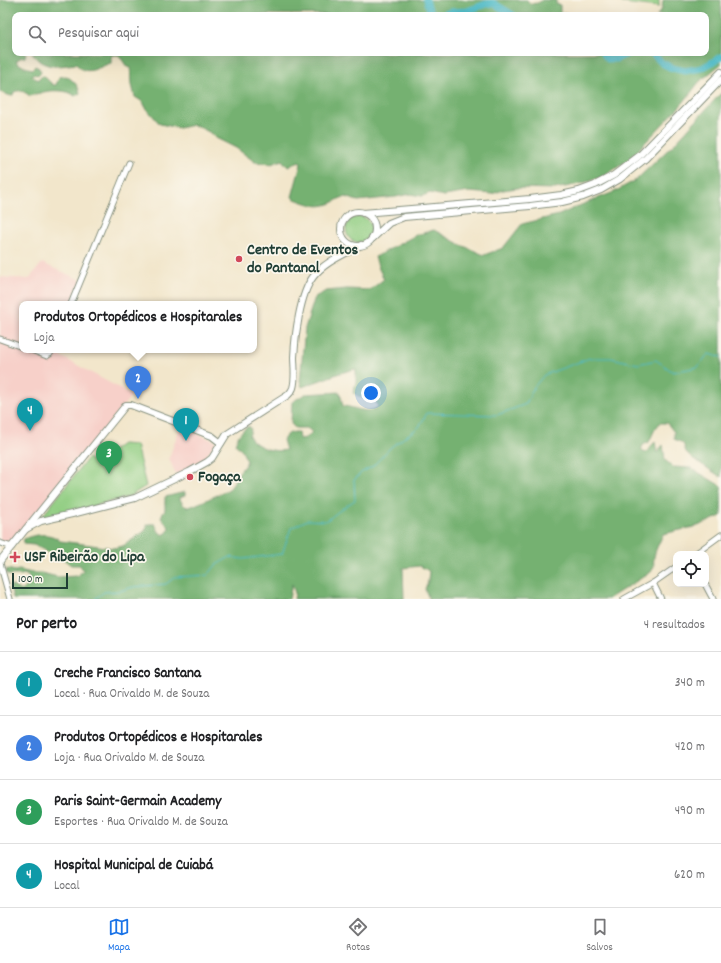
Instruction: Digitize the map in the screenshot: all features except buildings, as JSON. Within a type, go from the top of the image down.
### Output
[{"type":"main road","points":[[361,245],[353,245],[348,242],[342,233],[343,222],[346,217],[351,214],[538,198],[579,191],[595,185],[614,175],[640,156],[721,72]]},
{"type":"main road","points":[[212,436],[227,434],[280,401],[291,392],[294,387],[294,355],[304,295],[309,282],[316,273],[338,258],[367,243],[390,223],[404,217],[562,202],[583,197],[601,190],[620,179],[646,159],[721,80]]},
{"type":"main road","points":[[363,213],[374,223],[375,230],[373,238]]},
{"type":"main road","points":[[338,258],[348,242]]},
{"type":"main road","points":[[0,562],[26,529],[39,519],[126,406],[131,405],[212,436],[221,443]]},
{"type":"main road","points":[[39,519],[112,505],[140,495],[207,462],[212,458],[227,434]]},
{"type":"street","points":[[72,301],[129,163]]},
{"type":"street","points":[[0,339],[19,346]]},
{"type":"street","points":[[699,551],[721,535]]},
{"type":"street","points":[[0,543],[12,548]]},
{"type":"street","points":[[0,562],[10,599]]},
{"type":"street","points":[[624,599],[673,569]]},
{"type":"street","points":[[652,583],[661,599]]},
{"type":"street","points":[[707,587],[713,599]]},
{"type":"shaded area","points":[[42,263],[85,282],[76,301],[19,301],[19,353],[55,353],[132,395],[15,541],[8,543],[0,541],[0,277],[29,279]]},
{"type":"shaded area","points":[[180,427],[215,441],[215,444],[202,461],[176,475],[169,458]]},
{"type":"green space","points":[[0,0],[527,0],[530,4],[538,3],[542,0],[556,0],[556,4],[560,5],[560,12],[12,12],[12,56],[25,56],[16,61],[28,68],[32,69],[35,66],[39,68],[41,72],[39,75],[32,74],[33,77],[38,80],[43,75],[53,85],[56,85],[59,77],[66,76],[75,83],[80,93],[75,96],[68,92],[53,91],[30,96],[24,92],[18,91],[14,92],[11,96],[0,92]]},
{"type":"green space","points":[[622,0],[659,0],[659,7],[622,3]]},
{"type":"green space","points":[[663,0],[721,0],[721,64],[699,82],[683,103],[627,161],[604,176],[580,184],[555,189],[517,188],[503,190],[492,194],[469,192],[444,196],[430,193],[422,196],[410,194],[358,201],[346,197],[325,205],[311,205],[292,197],[301,164],[299,161],[288,167],[282,160],[271,164],[255,162],[236,148],[216,138],[201,128],[193,125],[179,128],[160,124],[146,108],[143,102],[135,97],[132,85],[131,68],[127,67],[120,56],[709,56],[709,12],[660,12],[662,9]]},
{"type":"green space","points":[[34,56],[111,56],[111,63],[94,70],[87,71],[76,64],[58,66],[50,65]]},
{"type":"green space","points":[[721,93],[721,477],[692,458],[686,452],[683,443],[674,439],[674,432],[667,423],[660,423],[655,429],[649,442],[643,445],[641,450],[645,453],[655,442],[657,453],[663,445],[665,460],[673,467],[691,468],[721,486],[721,516],[698,526],[663,534],[656,550],[654,567],[651,572],[608,599],[429,599],[425,589],[429,571],[420,566],[403,568],[404,599],[294,599],[295,593],[292,584],[289,599],[13,599],[10,586],[22,591],[27,586],[29,579],[28,576],[24,574],[8,575],[6,572],[7,569],[41,573],[58,577],[78,576],[83,570],[80,565],[71,565],[62,558],[54,556],[34,545],[23,544],[24,539],[38,535],[48,535],[57,538],[60,541],[114,548],[123,546],[145,531],[148,524],[155,524],[159,532],[163,535],[168,532],[169,527],[161,518],[165,510],[165,497],[185,492],[185,495],[180,497],[180,499],[184,506],[189,507],[222,493],[231,487],[247,461],[241,449],[235,444],[240,434],[249,426],[251,430],[249,436],[252,440],[265,448],[281,451],[286,450],[283,440],[289,433],[298,432],[299,439],[306,438],[312,432],[307,428],[295,428],[291,424],[292,402],[305,394],[340,392],[343,406],[365,410],[378,407],[375,399],[362,398],[353,393],[356,383],[356,369],[340,373],[302,387],[300,381],[305,328],[315,297],[326,291],[347,289],[370,290],[384,279],[375,257],[416,235],[434,230],[459,244],[484,255],[503,248],[522,224],[559,215],[614,192],[636,180],[674,144]]},
{"type":"green space","points":[[359,216],[366,219],[370,224],[371,229],[370,234],[366,239],[362,242],[356,242],[348,237],[346,227],[350,219]]},
{"type":"green space","points":[[122,444],[136,445],[146,486],[128,497],[41,518],[88,458],[94,462]]},
{"type":"waterway","points":[[426,0],[430,12]]},
{"type":"waterway","points":[[450,12],[467,11],[493,3],[508,12]]},
{"type":"waterway","points":[[606,56],[608,59],[616,59],[622,56]]},
{"type":"waterway","points":[[655,56],[662,63],[672,68],[685,71],[702,68],[721,57]]},
{"type":"waterway","points":[[95,599],[104,592],[120,591],[133,587],[166,584],[175,577],[208,575],[216,565],[230,557],[243,559],[282,554],[291,528],[307,520],[326,521],[355,500],[354,480],[362,472],[372,467],[391,447],[419,427],[427,413],[497,415],[526,404],[534,387],[544,375],[590,358],[611,358],[638,364],[656,360],[673,372],[698,367],[708,354],[721,357]]},
{"type":"place","name":"Centro de Eventos do Pantanal","points":[[239,259]]},
{"type":"place","name":"Produtos Ortopédicos e Hospitarales","points":[[138,399]]},
{"type":"place","name":"Hospital Municipal de Cuiabá","points":[[30,431]]},
{"type":"place","name":"Creche Francisco Santana","points":[[186,441]]},
{"type":"place","name":"Paris Saint-Germain Academy","points":[[109,474]]},
{"type":"place","name":"Fogaça","points":[[190,477]]},
{"type":"place","name":"USF Ribeirão do Lipa","points":[[15,557]]}]
